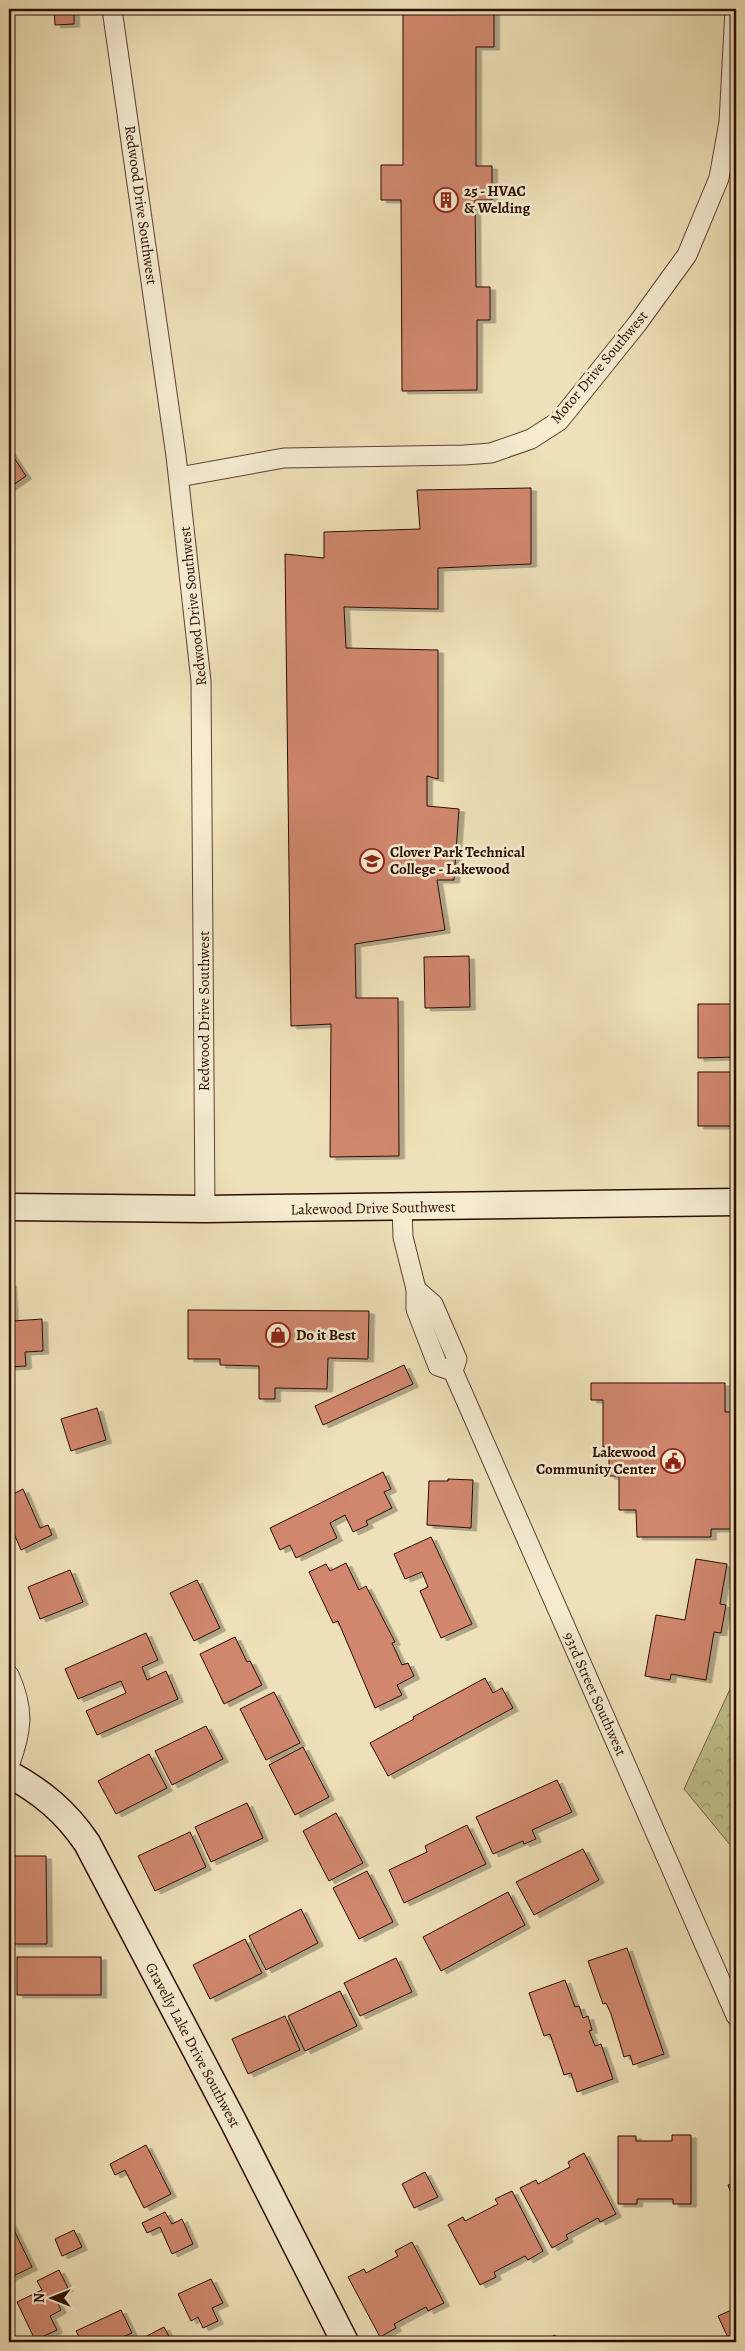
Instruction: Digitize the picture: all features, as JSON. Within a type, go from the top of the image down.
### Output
[{"type":"main road","name":"Lakewood Drive Southwest","points":[[9,1208],[402,1208],[736,1202]]},
{"type":"main road","name":"Gravelly Lake Drive Southwest","points":[[9,1774],[31,1786],[54,1804],[72,1821],[87,1844],[233,2121],[345,2342]]},
{"type":"street","name":"Redwood Drive Southwest","points":[[112,9],[179,477],[202,681],[205,1209]]},
{"type":"street","name":"Motor Drive Southwest","points":[[179,477],[284,458],[491,453],[531,439],[559,421],[637,324],[687,254],[719,178],[730,122],[735,9]]},
{"type":"street","name":"93rd Street Southwest","points":[[402,1208],[403,1237],[416,1289],[416,1309],[438,1366],[453,1371],[736,2016]]},
{"type":"street","points":[[9,1675],[19,1703],[21,1720],[17,1745],[9,1766]]},
{"type":"green space","points":[[736,1676],[736,1852],[684,1789]]},
{"type":"building","points":[[54,9],[74,9],[74,24],[55,25]]},
{"type":"building","name":"25 - HVAC & Welding","points":[[403,9],[494,9],[494,47],[476,47],[476,166],[492,166],[492,200],[475,200],[476,287],[490,287],[490,320],[477,320],[477,390],[402,391],[401,200],[381,200],[381,165],[403,165]]},
{"type":"building","points":[[9,450],[26,476],[9,488]]},
{"type":"building","points":[[531,488],[531,564],[438,568],[438,609],[344,607],[346,648],[438,650],[438,779],[427,776],[427,806],[459,809],[454,880],[437,880],[445,930],[355,944],[356,998],[398,998],[399,1156],[330,1157],[331,1024],[291,1026],[285,554],[324,558],[324,532],[420,529],[417,490]]},
{"type":"building","points":[[469,956],[470,1007],[425,1008],[424,957]]},
{"type":"building","points":[[698,1004],[735,1004],[736,1057],[698,1058]]},
{"type":"building","points":[[698,1072],[735,1072],[736,1126],[698,1126]]},
{"type":"building","points":[[9,1283],[11,1283],[13,1321],[42,1319],[43,1351],[25,1352],[26,1366],[9,1367]]},
{"type":"building","name":"Do it Best","points":[[188,1310],[369,1311],[368,1359],[328,1358],[327,1389],[275,1388],[275,1399],[259,1399],[259,1366],[220,1365],[220,1359],[188,1359]]},
{"type":"building","points":[[404,1365],[413,1384],[323,1425],[315,1406]]},
{"type":"building","name":"Lakewood Community Center","points":[[591,1383],[725,1383],[725,1412],[736,1412],[736,1529],[711,1529],[711,1537],[637,1537],[636,1510],[619,1510],[619,1476],[609,1476],[609,1447],[603,1447],[603,1400],[591,1400]]},
{"type":"building","points":[[97,1408],[106,1440],[71,1451],[61,1419]]},
{"type":"building","points":[[383,1472],[391,1489],[384,1492],[392,1508],[366,1521],[368,1525],[353,1532],[345,1515],[330,1523],[337,1538],[296,1558],[290,1545],[280,1550],[270,1528]]},
{"type":"building","points":[[448,1479],[473,1480],[471,1528],[427,1525],[429,1481],[448,1481]]},
{"type":"building","points":[[23,1489],[40,1528],[48,1525],[52,1535],[21,1550],[9,1522],[9,1496]]},
{"type":"building","points":[[431,1537],[472,1624],[441,1638],[420,1591],[428,1587],[422,1572],[405,1579],[394,1554]]},
{"type":"building","points":[[696,1559],[727,1564],[720,1604],[726,1605],[721,1633],[714,1632],[706,1680],[671,1674],[670,1680],[645,1676],[656,1615],[685,1620]]},
{"type":"building","points":[[346,1563],[359,1590],[366,1586],[395,1642],[392,1643],[402,1665],[408,1663],[414,1676],[397,1685],[402,1695],[375,1708],[338,1621],[333,1623],[309,1572],[326,1564],[330,1571]]},
{"type":"building","points":[[70,1570],[83,1602],[40,1619],[28,1587]]},
{"type":"building","points":[[197,1580],[220,1628],[194,1641],[170,1593]]},
{"type":"building","points":[[146,1633],[158,1660],[142,1667],[147,1680],[166,1671],[178,1699],[97,1735],[86,1711],[126,1693],[121,1681],[78,1699],[65,1669]]},
{"type":"building","points":[[235,1637],[247,1662],[250,1661],[262,1685],[224,1704],[200,1654]]},
{"type":"building","points":[[485,1678],[493,1693],[502,1688],[513,1708],[388,1776],[370,1743]]},
{"type":"building","points":[[274,1692],[300,1743],[266,1760],[240,1709]]},
{"type":"building","points":[[206,1726],[223,1759],[172,1785],[155,1751]]},
{"type":"building","points":[[303,1747],[329,1797],[295,1815],[269,1765]]},
{"type":"building","points":[[149,1754],[167,1788],[116,1814],[98,1781]]},
{"type":"building","points":[[557,1780],[572,1812],[532,1830],[536,1839],[524,1844],[523,1841],[493,1854],[476,1817]]},
{"type":"building","points":[[247,1803],[263,1838],[211,1862],[195,1827]]},
{"type":"building","points":[[336,1813],[363,1863],[329,1881],[303,1831]]},
{"type":"building","points":[[467,1825],[486,1864],[404,1903],[389,1870],[427,1852],[425,1846]]},
{"type":"building","points":[[190,1832],[206,1867],[155,1891],[138,1856]]},
{"type":"building","points":[[583,1849],[599,1880],[534,1915],[516,1882]]},
{"type":"building","points":[[11,1856],[46,1856],[47,1944],[11,1944]]},
{"type":"building","points":[[367,1871],[393,1922],[359,1939],[333,1888]]},
{"type":"building","points":[[508,1892],[525,1925],[441,1971],[423,1937]]},
{"type":"building","points":[[301,1909],[318,1943],[266,1970],[249,1936]]},
{"type":"building","points":[[245,1939],[262,1973],[210,1999],[193,1965]]},
{"type":"building","points":[[627,1948],[664,2054],[633,2065],[630,2055],[624,2057],[611,2014],[606,2003],[603,2004],[588,1961]]},
{"type":"building","points":[[17,1957],[101,1957],[101,1995],[17,1995]]},
{"type":"building","points":[[396,1958],[412,1992],[360,2016],[344,1983]]},
{"type":"building","points":[[565,1980],[575,2007],[579,2006],[583,2018],[588,2016],[592,2030],[589,2031],[595,2046],[601,2044],[613,2079],[577,2092],[571,2073],[564,2075],[550,2034],[544,2036],[529,1993]]},
{"type":"building","points":[[340,1991],[357,2026],[305,2051],[288,2016]]},
{"type":"building","points":[[285,2016],[300,2050],[248,2074],[232,2039]]},
{"type":"building","points":[[672,2135],[691,2135],[691,2204],[673,2204],[673,2199],[637,2199],[637,2204],[618,2204],[618,2136],[636,2136],[636,2141],[672,2141]]},
{"type":"building","points":[[146,2145],[171,2194],[144,2208],[125,2170],[115,2175],[110,2164]]},
{"type":"building","points":[[584,2153],[616,2214],[600,2222],[598,2218],[566,2235],[568,2239],[552,2248],[520,2188],[536,2180],[538,2184],[570,2167],[568,2162]]},
{"type":"building","points":[[425,2172],[438,2197],[414,2208],[402,2184]]},
{"type":"building","points":[[736,2182],[736,2206],[728,2185]]},
{"type":"building","points":[[512,2191],[543,2251],[528,2260],[525,2256],[494,2272],[496,2277],[480,2285],[448,2225],[463,2217],[465,2221],[498,2204],[495,2199]]},
{"type":"building","points":[[165,2212],[172,2224],[182,2219],[193,2244],[172,2254],[160,2227],[147,2233],[142,2223]]},
{"type":"building","points":[[9,2220],[32,2267],[9,2278]]},
{"type":"building","points":[[74,2230],[82,2247],[62,2256],[55,2239]]},
{"type":"building","points":[[412,2242],[444,2303],[428,2311],[426,2307],[394,2324],[396,2328],[380,2337],[348,2277],[364,2269],[366,2273],[398,2256],[395,2251]]},
{"type":"building","points":[[59,2270],[68,2288],[54,2295],[61,2310],[50,2316],[57,2330],[35,2340],[17,2302],[42,2290],[37,2281]]},
{"type":"building","points":[[211,2279],[223,2303],[212,2308],[218,2321],[203,2328],[198,2317],[191,2321],[178,2294]]},
{"type":"building","points":[[736,2308],[736,2342],[730,2342],[718,2316]]},
{"type":"building","points":[[121,2310],[132,2333],[111,2342],[82,2342],[76,2331]]},
{"type":"building","points":[[164,2327],[172,2342],[145,2342],[143,2338]]},
{"type":"building","points":[[555,2335],[559,2342],[540,2342]]},
{"type":"place","name":"25 - HVAC & Welding","points":[[446,200]]},
{"type":"place","name":"Clover Park Technical College - Lakewood","points":[[372,861]]},
{"type":"place","name":"Do it Best","points":[[278,1335]]},
{"type":"place","name":"Lakewood Community Center","points":[[673,1461]]}]
